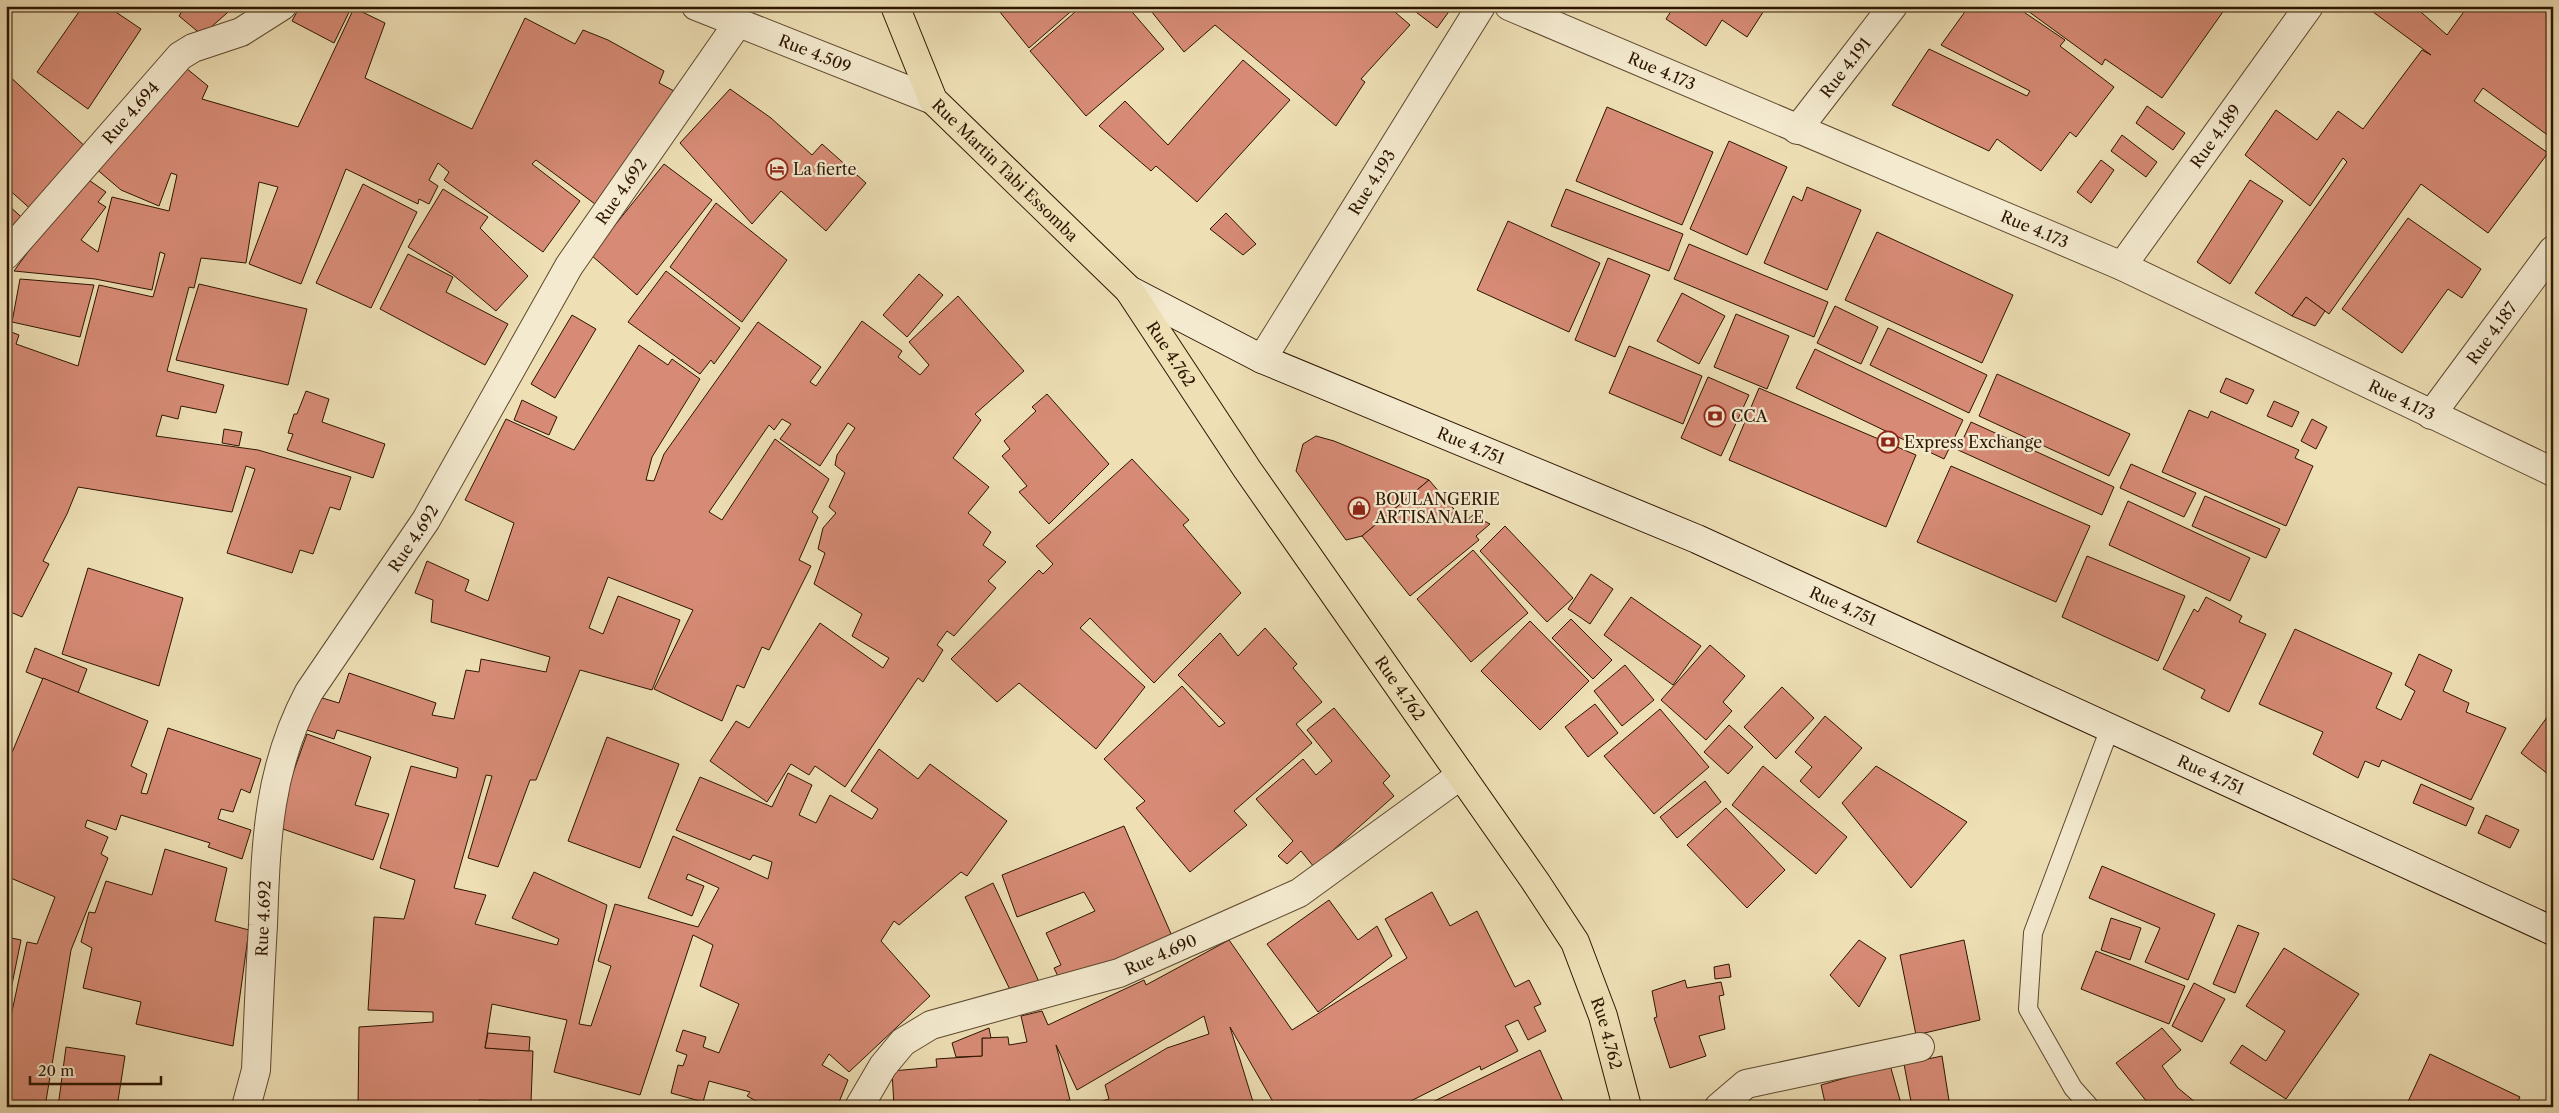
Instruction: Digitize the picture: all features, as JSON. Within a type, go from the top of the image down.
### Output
[{"type":"main road","name":"Rue Martin Tabi Essomba","points":[[895,6],[933,100],[1129,290]]},
{"type":"main road","name":"Rue 4.762","points":[[1129,290],[1247,469],[1575,942],[1602,1016],[1627,1107]]},
{"type":"street","name":"Rue 4.694","points":[[6,255],[180,56],[193,48],[241,32],[282,6]]},
{"type":"street","name":"Rue 4.509","points":[[696,6],[933,100]]},
{"type":"street","name":"Rue 4.193","points":[[1262,360],[1481,6]]},
{"type":"street","name":"Rue 4.173","points":[[1509,6],[1797,130],[2122,266],[2553,472]]},
{"type":"street","name":"Rue 4.191","points":[[1797,130],[1893,6]]},
{"type":"street","name":"Rue 4.189","points":[[2122,266],[2309,6]]},
{"type":"street","name":"Rue 4.692","points":[[246,1107],[256,1070],[267,832],[282,755],[294,721],[309,692],[426,520],[568,266],[738,23]]},
{"type":"street","name":"Rue 4.187","points":[[2431,414],[2553,250]]},
{"type":"street","name":"Rue 4.751","points":[[1129,290],[1262,360],[1697,539],[2553,931]]},
{"type":"street","name":"Rue 4.690","points":[[859,1107],[883,1066],[904,1042],[931,1025],[1119,973],[1299,893],[1461,775]]},
{"type":"street","points":[[1720,1107],[1746,1084],[1920,1047]]},
{"type":"lane","points":[[2090,1107],[2073,1088],[2028,1009],[2033,934],[2110,728]]},
{"type":"building","points":[[83,6],[107,6],[141,29],[88,109],[37,72]]},
{"type":"building","points":[[185,6],[235,6],[202,35],[179,16]]},
{"type":"building","points":[[300,6],[352,6],[334,43],[292,21]]},
{"type":"building","points":[[995,6],[1077,6],[1029,48]]},
{"type":"building","points":[[1082,6],[1127,6],[1164,49],[1086,116],[1030,51]]},
{"type":"building","points":[[1147,6],[1388,6],[1410,25],[1361,79],[1365,82],[1336,126],[1215,25],[1184,52]]},
{"type":"building","points":[[1408,6],[1453,6],[1437,28]]},
{"type":"building","points":[[1670,6],[1767,6],[1747,37],[1722,20],[1706,46],[1666,19],[1673,8]]},
{"type":"building","points":[[1969,6],[2015,6],[2065,40],[2060,46],[2114,87],[2076,137],[2070,132],[2041,171],[1997,139],[1989,151],[1892,105],[1929,49],[2027,96],[2030,91],[1941,45]]},
{"type":"building","points":[[2021,6],[2227,6],[2162,98],[2105,59],[2102,65]]},
{"type":"building","points":[[2365,6],[2414,6],[2447,35],[2468,6],[2553,6],[2553,139],[2483,88],[2474,101],[2548,153],[2488,233],[2421,184],[2329,314],[2306,297],[2292,316],[2255,293],[2347,162],[2343,158],[2310,206],[2245,155],[2276,110],[2317,140],[2338,111],[2363,129],[2422,50],[2431,55]]},
{"type":"building","points":[[354,8],[385,23],[365,78],[472,129],[525,18],[575,44],[583,30],[608,40],[664,71],[659,83],[674,91],[595,204],[536,160],[532,164],[580,201],[543,252],[444,180],[449,172],[438,163],[429,180],[438,186],[429,204],[419,199],[418,204],[346,169],[301,284],[249,264],[278,187],[259,182],[246,263],[201,258],[194,288],[189,287],[167,371],[224,385],[216,413],[181,406],[178,419],[162,415],[156,436],[258,450],[351,477],[340,510],[330,507],[313,554],[300,550],[292,573],[227,553],[255,469],[246,466],[232,512],[78,487],[67,514],[43,561],[49,564],[22,617],[6,610],[6,330],[19,335],[16,344],[78,366],[99,285],[153,297],[165,254],[160,252],[152,290],[95,279],[14,271],[83,176],[106,192],[98,202],[106,207],[81,240],[98,252],[112,197],[169,211],[177,175],[171,173],[159,206],[121,190],[94,167],[186,68],[208,86],[202,99],[298,127]]},
{"type":"building","points":[[1243,60],[1290,100],[1197,202],[1156,166],[1151,171],[1099,126],[1125,101],[1168,145]]},
{"type":"building","points":[[6,73],[89,150],[34,212],[6,187]]},
{"type":"building","name":"La fierte","points":[[730,89],[771,118],[812,155],[822,144],[866,183],[826,231],[781,191],[752,224],[680,143]]},
{"type":"building","points":[[2147,106],[2185,133],[2173,150],[2136,123]]},
{"type":"building","points":[[1607,107],[1713,152],[1682,225],[1576,181]]},
{"type":"building","points":[[2122,135],[2157,162],[2146,177],[2111,151]]},
{"type":"building","points":[[1729,141],[1787,167],[1747,255],[1690,229]]},
{"type":"building","points":[[2101,160],[2114,170],[2091,203],[2077,192]]},
{"type":"building","points":[[664,164],[712,200],[637,295],[591,255]]},
{"type":"building","points":[[2250,180],[2283,201],[2230,284],[2197,262]]},
{"type":"building","points":[[363,184],[417,212],[371,308],[316,283]]},
{"type":"building","points":[[1807,187],[1861,210],[1827,290],[1764,263],[1793,196],[1802,201]]},
{"type":"building","points":[[443,189],[488,217],[480,228],[528,276],[496,311],[452,274],[408,247]]},
{"type":"building","points":[[1566,189],[1683,234],[1669,271],[1551,226]]},
{"type":"building","points":[[6,203],[30,225],[6,250]]},
{"type":"building","points":[[716,203],[787,260],[742,322],[670,267]]},
{"type":"building","points":[[1226,213],[1256,244],[1243,255],[1210,229]]},
{"type":"building","points":[[2408,218],[2481,269],[2462,298],[2448,289],[2402,353],[2342,309]]},
{"type":"building","points":[[1508,221],[1600,263],[1569,332],[1477,290]]},
{"type":"building","points":[[1877,232],[2013,295],[1982,363],[1845,300]]},
{"type":"building","points":[[1689,244],[1828,302],[1814,337],[1674,279]]},
{"type":"building","points":[[408,254],[453,277],[446,292],[508,324],[485,365],[380,309]]},
{"type":"building","points":[[1608,258],[1650,275],[1615,357],[1575,340]]},
{"type":"building","points":[[666,271],[740,328],[714,364],[711,360],[700,374],[628,322]]},
{"type":"building","points":[[919,274],[943,295],[907,337],[883,315]]},
{"type":"building","points":[[20,279],[94,285],[80,337],[12,322]]},
{"type":"building","points":[[199,284],[307,309],[288,385],[176,360]]},
{"type":"building","points":[[1682,293],[1725,316],[1699,364],[1657,341]]},
{"type":"building","points":[[958,296],[1024,371],[975,414],[981,420],[953,458],[989,487],[968,513],[991,532],[983,545],[1006,562],[988,581],[996,588],[954,636],[947,631],[937,645],[943,650],[923,682],[918,678],[845,787],[815,766],[809,775],[791,764],[767,802],[710,761],[736,721],[749,728],[820,623],[883,668],[889,658],[852,636],[862,614],[814,584],[825,553],[818,549],[823,528],[836,513],[829,507],[845,473],[835,465],[837,455],[855,428],[848,423],[820,466],[780,439],[791,424],[782,419],[774,430],[769,425],[709,512],[722,520],[775,439],[829,479],[812,512],[818,517],[799,560],[811,566],[769,650],[762,647],[744,688],[737,685],[722,721],[654,689],[693,610],[608,577],[589,628],[603,634],[618,596],[680,620],[652,690],[580,670],[536,780],[530,780],[498,867],[468,858],[492,776],[486,775],[454,888],[486,895],[475,924],[557,945],[559,939],[512,918],[534,872],[607,905],[579,1024],[591,1026],[611,966],[598,961],[615,904],[698,927],[719,888],[688,874],[686,879],[704,886],[692,916],[648,898],[673,836],[768,879],[772,862],[753,855],[750,860],[676,830],[700,777],[772,807],[788,773],[812,785],[799,815],[816,823],[830,795],[872,819],[878,809],[851,791],[879,749],[918,779],[930,764],[1007,821],[967,876],[961,872],[899,925],[894,921],[881,941],[930,996],[849,1072],[829,1054],[822,1065],[848,1080],[837,1107],[767,1107],[747,1096],[750,1092],[709,1081],[703,1102],[671,1093],[678,1065],[683,1066],[687,1055],[676,1051],[683,1030],[706,1037],[703,1047],[719,1053],[739,1004],[700,986],[713,945],[693,935],[640,1095],[554,1072],[567,1020],[492,1004],[485,1048],[533,1051],[531,1102],[479,1100],[478,1107],[358,1107],[359,1027],[433,1022],[433,1012],[368,1010],[374,917],[404,919],[415,880],[380,868],[411,766],[456,778],[458,768],[337,730],[334,739],[307,730],[319,697],[339,703],[349,673],[436,703],[432,715],[454,719],[466,670],[479,672],[481,659],[546,672],[550,657],[431,622],[433,600],[415,593],[427,561],[469,580],[465,591],[488,601],[514,523],[465,500],[506,419],[574,450],[639,345],[668,365],[672,359],[700,379],[652,457],[646,480],[654,481],[664,454],[758,322],[821,367],[810,382],[816,386],[862,321],[902,351],[898,357],[920,375],[929,365],[909,342]]},
{"type":"building","points":[[2306,297],[2325,311],[2315,326],[2292,316]]},
{"type":"building","points":[[1835,306],[1878,327],[1861,364],[1817,343]]},
{"type":"building","points":[[1736,314],[1789,336],[1767,389],[1714,367]]},
{"type":"building","points":[[572,315],[596,329],[555,398],[531,384]]},
{"type":"building","points":[[1888,328],[1987,375],[1969,413],[1870,365]]},
{"type":"building","points":[[1629,346],[1702,376],[1683,424],[1609,393]]},
{"type":"building","points":[[1815,349],[1963,420],[1944,459],[1796,388]]},
{"type":"building","points":[[1997,374],[2130,434],[2109,476],[1979,416]]},
{"type":"building","name":"CCA","points":[[1708,377],[1749,395],[1721,456],[1681,438]]},
{"type":"building","points":[[2226,378],[2254,390],[2247,404],[2220,392]]},
{"type":"building","points":[[1759,388],[1916,455],[1886,527],[1729,460]]},
{"type":"building","points":[[306,391],[329,399],[322,422],[385,444],[373,478],[287,450],[293,434],[288,433],[294,414],[297,414]]},
{"type":"building","points":[[1047,394],[1109,464],[1049,524],[1019,492],[1027,486],[1002,456],[1010,449],[1004,441],[1036,411],[1032,407]]},
{"type":"building","points":[[522,400],[557,417],[549,435],[514,420]]},
{"type":"building","points":[[2274,401],[2299,412],[2292,427],[2267,416]]},
{"type":"building","points":[[2189,410],[2208,418],[2211,411],[2299,450],[2295,458],[2313,466],[2286,526],[2162,472]]},
{"type":"building","points":[[2312,419],[2327,427],[2316,449],[2301,441]]},
{"type":"building","points":[[1971,422],[2114,487],[2102,515],[1958,450]]},
{"type":"building","points":[[224,429],[242,432],[239,446],[222,443]]},
{"type":"building","name":"BOULANGERIE ARTISANALE","points":[[1316,436],[1334,441],[1429,480],[1362,536],[1346,540],[1296,471],[1303,444]]},
{"type":"building","points":[[1132,459],[1189,520],[1183,525],[1241,593],[1154,683],[1090,618],[1080,628],[1145,687],[1096,749],[1019,683],[997,702],[951,659],[1039,570],[1043,574],[1053,564],[1036,546]]},
{"type":"building","points":[[2131,464],[2196,493],[2184,517],[2120,488]]},
{"type":"building","points":[[1951,466],[2090,526],[2056,602],[1917,542]]},
{"type":"building","points":[[1429,480],[1465,522],[1473,515],[1490,524],[1476,536],[1479,540],[1410,596],[1362,536]]},
{"type":"building","points":[[2205,496],[2280,529],[2266,558],[2192,526]]},
{"type":"building","points":[[2128,501],[2250,558],[2230,601],[2109,545]]},
{"type":"building","points":[[1505,526],[1573,598],[1547,622],[1480,551]]},
{"type":"building","points":[[1473,550],[1528,613],[1471,662],[1417,599]]},
{"type":"building","points":[[2087,556],[2185,596],[2158,661],[2062,617]]},
{"type":"building","points":[[88,568],[183,598],[159,686],[62,654]]},
{"type":"building","points":[[1591,574],[1613,589],[1590,624],[1568,609]]},
{"type":"building","points":[[1631,597],[1701,646],[1673,685],[1604,635]]},
{"type":"building","points":[[2206,597],[2242,616],[2239,622],[2266,634],[2229,712],[2201,698],[2205,690],[2163,669],[2194,609],[2198,612]]},
{"type":"building","points":[[1571,619],[1612,660],[1593,679],[1552,638]]},
{"type":"building","points":[[1530,621],[1589,681],[1540,730],[1481,671]]},
{"type":"building","points":[[1265,628],[1297,664],[1293,668],[1322,702],[1296,724],[1312,743],[1234,811],[1247,825],[1190,872],[1136,808],[1145,801],[1104,759],[1182,686],[1219,727],[1225,723],[1178,675],[1220,633],[1238,656]]},
{"type":"building","points":[[2295,629],[2392,673],[2376,708],[2401,720],[2415,691],[2405,685],[2419,654],[2452,670],[2443,691],[2469,703],[2466,712],[2506,728],[2471,800],[2382,760],[2379,767],[2365,761],[2358,778],[2313,754],[2323,732],[2259,704]]},
{"type":"building","points":[[1710,645],[1745,676],[1723,702],[1732,711],[1706,740],[1661,700]]},
{"type":"building","points":[[35,648],[87,669],[78,693],[26,672]]},
{"type":"building","points":[[1625,665],[1654,700],[1622,726],[1594,691]]},
{"type":"building","points":[[43,678],[148,721],[131,766],[147,774],[141,793],[147,794],[168,728],[261,759],[250,793],[241,789],[233,812],[221,809],[218,819],[251,830],[242,859],[208,847],[210,843],[121,815],[116,830],[87,820],[85,827],[108,837],[101,854],[108,858],[71,950],[45,1107],[6,1107],[6,1039],[27,942],[37,944],[55,897],[6,876],[6,753],[11,755]]},
{"type":"building","points":[[1782,687],[1814,718],[1776,759],[1744,727]]},
{"type":"building","points":[[1595,704],[1618,733],[1588,757],[1565,727]]},
{"type":"building","points":[[1334,708],[1390,776],[1383,783],[1394,796],[1314,867],[1301,851],[1287,864],[1278,856],[1293,841],[1256,799],[1303,759],[1316,775],[1332,761],[1307,730]]},
{"type":"building","points":[[1660,709],[1709,767],[1654,814],[1604,756]]},
{"type":"building","points":[[2553,709],[2553,778],[2521,753]]},
{"type":"building","points":[[1825,716],[1862,748],[1819,798],[1800,781],[1812,767],[1795,752]]},
{"type":"building","points":[[1729,725],[1753,747],[1728,774],[1704,752]]},
{"type":"building","points":[[307,734],[371,757],[355,805],[389,814],[373,860],[274,826]]},
{"type":"building","points":[[607,737],[679,764],[640,868],[568,841]]},
{"type":"building","points":[[1763,766],[1847,837],[1816,874],[1732,805]]},
{"type":"building","points":[[1876,766],[1967,822],[1911,888],[1842,803]]},
{"type":"building","points":[[1705,781],[1721,802],[1677,838],[1660,817]]},
{"type":"building","points":[[2421,784],[2474,808],[2466,826],[2413,803]]},
{"type":"building","points":[[1726,808],[1785,870],[1747,908],[1687,845]]},
{"type":"building","points":[[2486,815],[2519,830],[2510,848],[2478,833]]},
{"type":"building","points":[[1124,826],[1172,936],[1062,985],[1054,968],[1061,965],[1046,933],[1095,911],[1084,892],[1017,917],[1002,875]]},
{"type":"building","points":[[165,849],[227,868],[215,921],[249,930],[233,1046],[136,1024],[141,1002],[83,988],[92,948],[81,942],[89,912],[95,913],[106,881],[152,895]]},
{"type":"building","points":[[2102,866],[2215,914],[2188,980],[2145,962],[2160,928],[2089,898]]},
{"type":"building","points":[[993,883],[1041,986],[1014,998],[965,897]]},
{"type":"building","points":[[1432,892],[1450,926],[1477,911],[1515,987],[1529,980],[1541,1004],[1534,1007],[1546,1031],[1528,1040],[1518,1020],[1505,1026],[1518,1051],[1481,1070],[1480,1066],[1399,1107],[1276,1107],[1230,1027],[1254,1105],[1084,1107],[1109,1099],[1105,1085],[1167,1048],[1209,1034],[1204,1016],[1077,1090],[1056,1045],[1070,1100],[1047,1107],[894,1107],[892,1071],[937,1067],[936,1059],[982,1056],[982,1038],[1008,1037],[1009,1045],[1027,1042],[1021,1016],[1042,1011],[1048,1025],[1144,980],[1146,985],[1229,940],[1292,1030],[1407,958],[1385,919]]},
{"type":"building","points":[[1329,900],[1358,940],[1377,926],[1392,956],[1318,1012],[1267,944]]},
{"type":"building","points":[[2111,918],[2141,928],[2130,960],[2101,950]]},
{"type":"building","points":[[2238,925],[2259,933],[2235,993],[2213,984]]},
{"type":"building","points":[[6,937],[21,940],[6,1014]]},
{"type":"building","points":[[1859,940],[1886,958],[1859,1007],[1830,975]]},
{"type":"building","points":[[1964,940],[1980,1020],[1916,1035],[1900,955]]},
{"type":"building","points":[[2284,948],[2359,994],[2286,1099],[2230,1063],[2242,1045],[2266,1061],[2285,1031],[2246,1006]]},
{"type":"building","points":[[2096,951],[2185,986],[2169,1024],[2081,989]]},
{"type":"building","points":[[1729,964],[1731,977],[1715,979],[1714,967]]},
{"type":"building","points":[[1685,980],[1687,988],[1721,982],[1724,995],[1719,996],[1725,1029],[1699,1036],[1706,1056],[1670,1068],[1654,1018],[1657,1017],[1652,991]]},
{"type":"building","points":[[2194,983],[2225,999],[2202,1042],[2172,1026]]},
{"type":"building","points":[[989,1028],[991,1038],[982,1038],[982,1056],[956,1057],[952,1043]]},
{"type":"building","points":[[2162,1028],[2181,1050],[2162,1066],[2178,1088],[2201,1107],[2151,1107],[2116,1063]]},
{"type":"building","points":[[488,1033],[530,1037],[529,1051],[485,1048]]},
{"type":"building","points":[[66,1047],[125,1056],[117,1107],[58,1107]]},
{"type":"building","points":[[1540,1050],[1564,1104],[1569,1103],[1571,1107],[1422,1107]]},
{"type":"building","points":[[2430,1054],[2520,1097],[2515,1107],[2406,1106]]},
{"type":"building","points":[[1942,1056],[1950,1107],[1912,1107],[1904,1064]]},
{"type":"building","points":[[1890,1065],[1902,1107],[1826,1107],[1821,1085]]},
{"type":"place","name":"La fierte","points":[[777,169]]},
{"type":"place","name":"CCA","points":[[1715,416]]},
{"type":"place","name":"Express Exchange","points":[[1888,442]]},
{"type":"place","name":"BOULANGERIE ARTISANALE","points":[[1359,508]]}]
